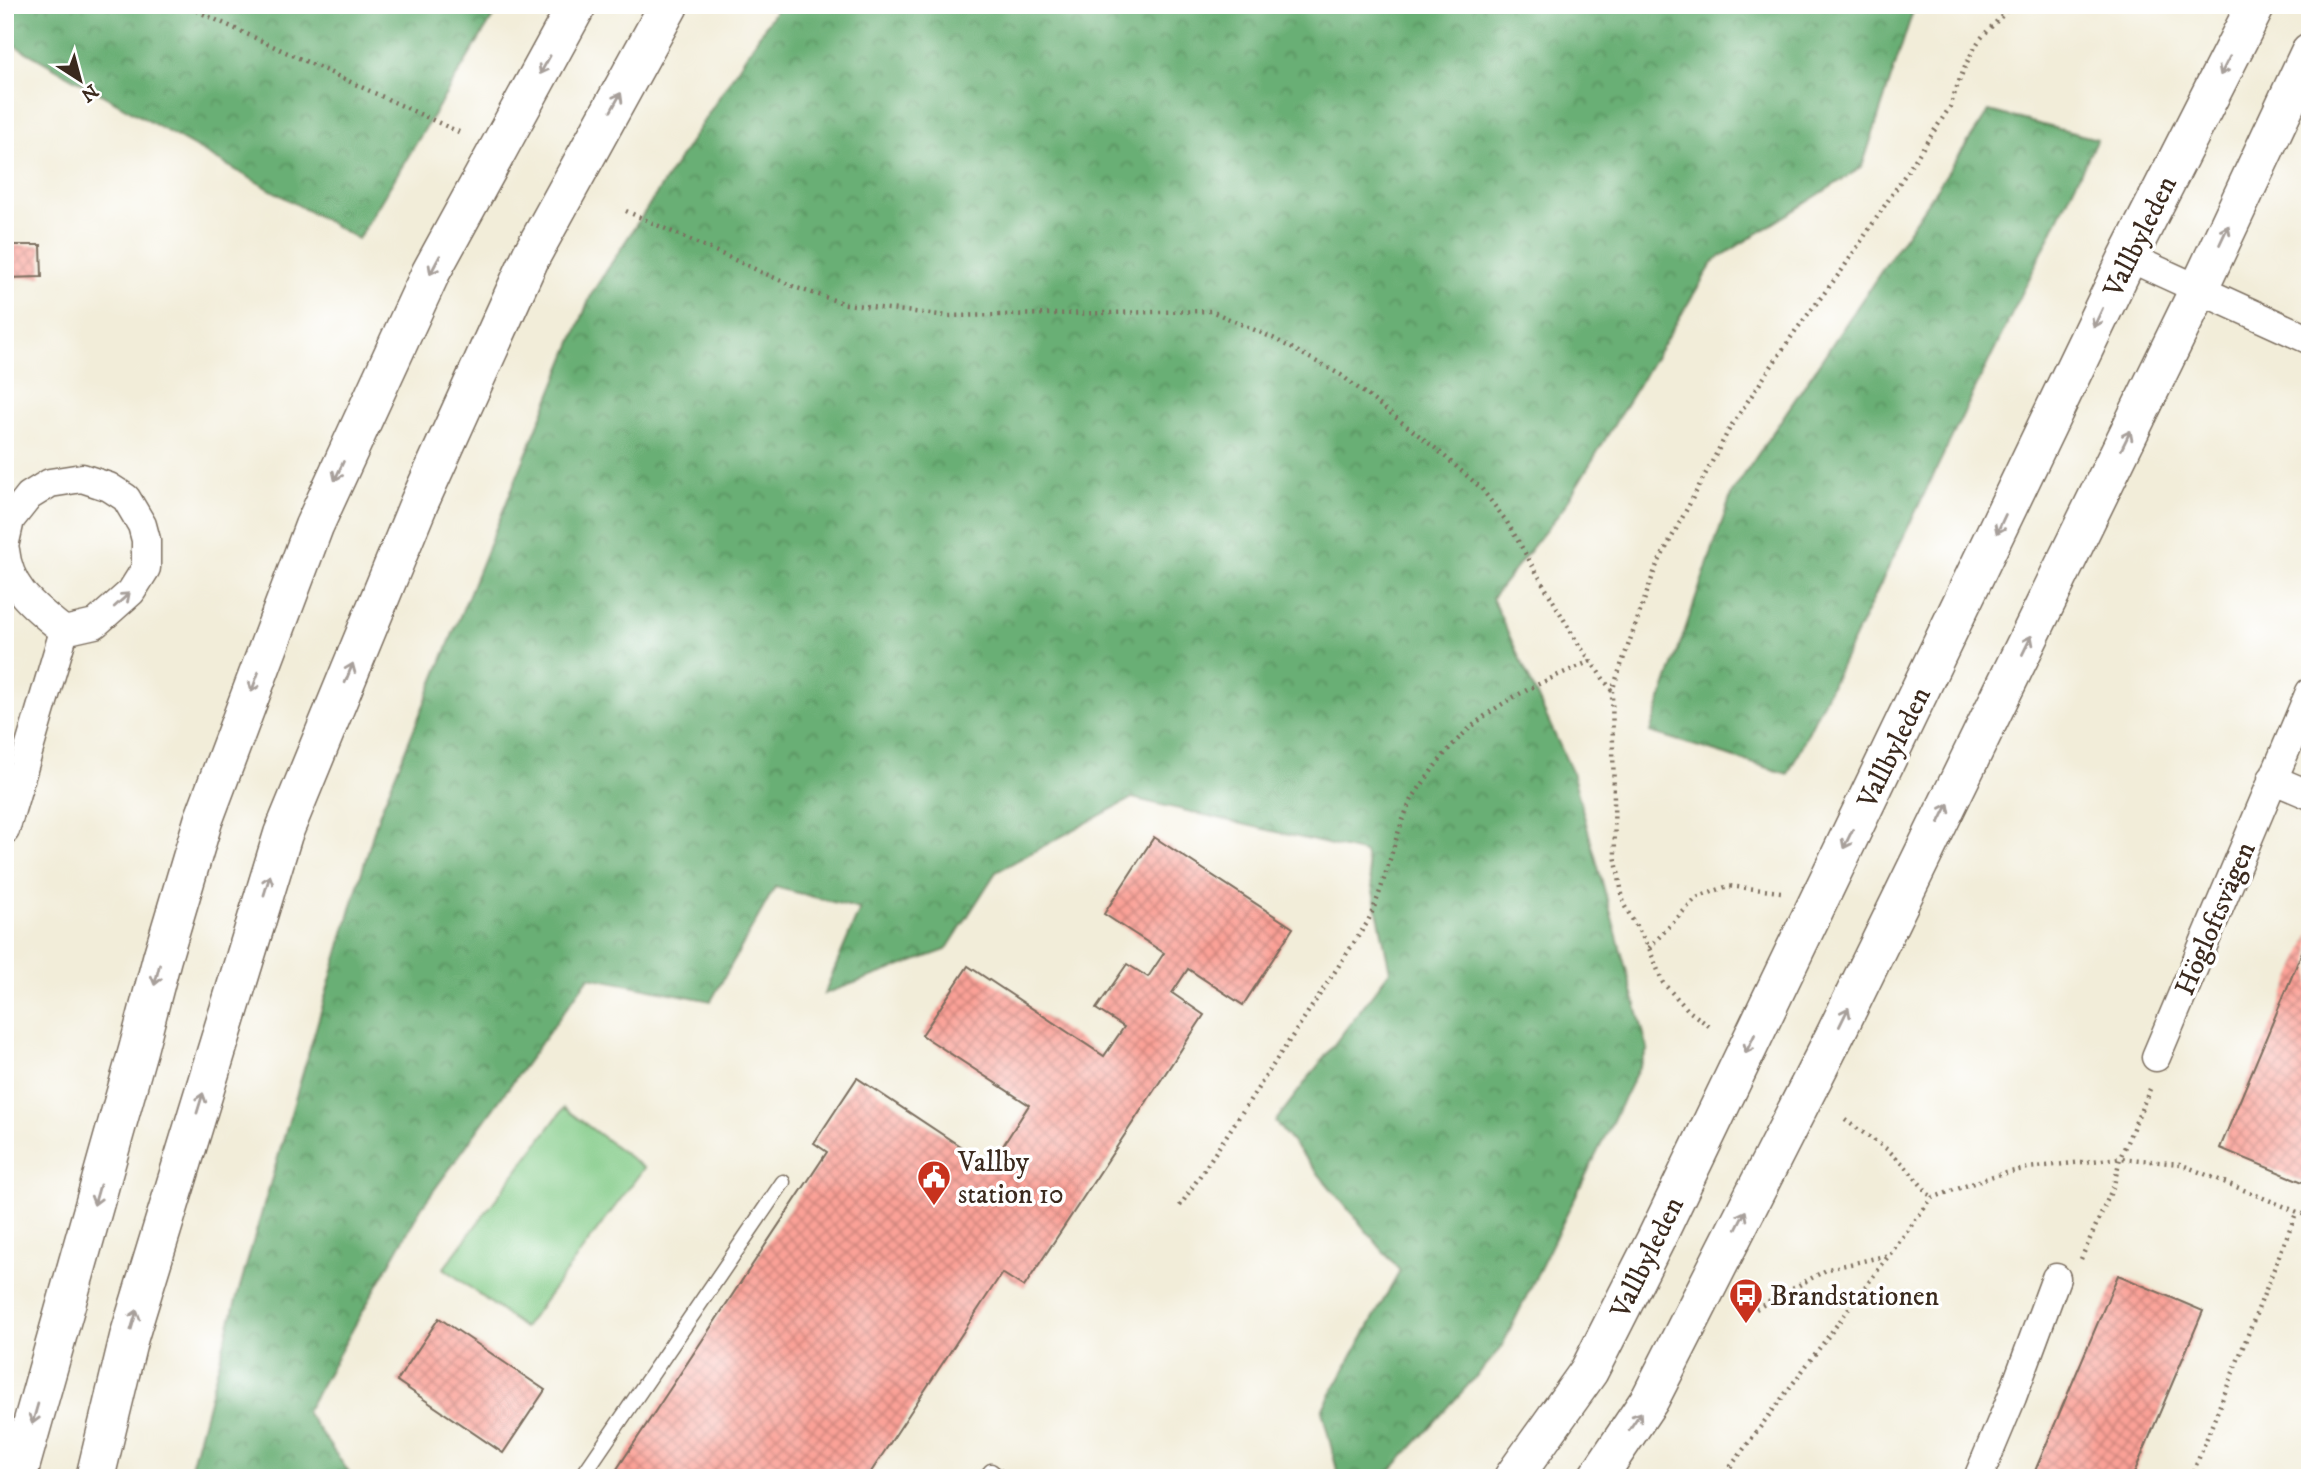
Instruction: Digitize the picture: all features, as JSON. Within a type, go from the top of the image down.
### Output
[{"type":"main road","points":[[17,1478],[162,958],[203,821],[309,538],[432,272],[577,5]]},
{"type":"main road","points":[[95,1478],[129,1337],[283,834],[419,503],[531,256],[669,5]]},
{"type":"main road","name":"Vallbyleden","points":[[1513,1478],[1589,1370],[1656,1239],[2128,257],[2256,5]]},
{"type":"main road","points":[[1597,1478],[1650,1399],[1836,1033],[2199,289],[2310,52]]},
{"type":"street","points":[[2128,257],[2310,340]]},
{"type":"street","points":[[5,542],[10,520],[29,496],[50,483],[82,478],[109,486],[126,498],[142,525],[146,540],[146,568],[131,592],[95,624],[64,631]]},
{"type":"street","points":[[5,550],[7,568],[24,598],[64,631]]},
{"type":"street","points":[[5,830],[64,631]]},
{"type":"street","name":"Högloftsvägen","points":[[2156,1057],[2310,692]]},
{"type":"street","points":[[2272,779],[2310,795]]},
{"type":"street","points":[[1978,1478],[2012,1397],[2056,1278]]},
{"type":"lane","points":[[581,1478],[783,1182]]},
{"type":"lane","points":[[985,1478],[991,1471],[1000,1478]]},
{"type":"path","points":[[184,5],[469,136]]},
{"type":"path","points":[[1709,1026],[1689,1011],[1663,983],[1649,948],[1624,905],[1615,855],[1612,691],[1656,567],[1731,426],[1796,330],[1842,270],[1950,107],[1958,83],[1978,42],[2011,5]]},
{"type":"path","points":[[626,211],[797,288],[846,304],[948,316],[1211,311],[1273,338],[1340,375],[1435,448],[1481,488],[1507,522],[1577,642],[1612,691]]},
{"type":"path","points":[[1180,1206],[1367,923],[1411,801],[1446,750],[1492,709],[1539,683],[1591,661]]},
{"type":"path","points":[[1649,948],[1696,898],[1728,886],[1777,890]]},
{"type":"path","points":[[2056,1278],[2077,1268],[2114,1185],[2120,1158],[2150,1089],[2156,1057]]},
{"type":"path","points":[[1844,1120],[1888,1150],[1932,1198]]},
{"type":"path","points":[[1722,1478],[1932,1198],[1993,1176],[2016,1171],[2120,1158],[2180,1164],[2310,1217]]},
{"type":"path","points":[[2191,1478],[2297,1211]]},
{"type":"path","points":[[1756,1309],[1828,1269],[1890,1255]]},
{"type":"green space","points":[[5,5],[500,5],[358,239],[5,40]]},
{"type":"green space","points":[[779,5],[1915,5],[1862,167],[1714,261],[1562,510],[1492,598],[1572,772],[1648,1049],[1500,1350],[1384,1478],[1339,1478],[1322,1410],[1400,1271],[1275,1122],[1390,971],[1365,853],[1132,798],[996,872],[946,950],[824,994],[860,909],[775,887],[711,1001],[589,977],[421,1208],[306,1412],[353,1478],[188,1478],[234,1307],[378,817],[592,293]]},
{"type":"green space","points":[[1989,111],[2097,139],[1788,774],[1650,732],[1732,493]]},
{"type":"green space","points":[[564,1108],[644,1168],[524,1328],[444,1268]]},
{"type":"building","points":[[5,245],[41,245],[42,277],[5,278]]},
{"type":"building","name":"Vallby station 10","points":[[1154,837],[1293,928],[1243,1005],[1188,969],[1172,993],[1204,1015],[1024,1287],[1002,1273],[867,1478],[611,1478],[827,1152],[814,1143],[857,1078],[990,1166],[1029,1105],[922,1035],[968,966],[1104,1056],[1124,1027],[1096,1009],[1127,964],[1148,977],[1164,953],[1104,914]]},
{"type":"building","points":[[2310,933],[2310,1171],[2305,1183],[2220,1148]]},
{"type":"building","points":[[2118,1275],[2203,1311],[2132,1478],[2032,1478]]},
{"type":"building","points":[[439,1318],[545,1390],[503,1453],[397,1381]]},
{"type":"place","name":"Vallby station 10","points":[[934,1207]]},
{"type":"place","name":"Brandstationen","points":[[1746,1325]]}]
